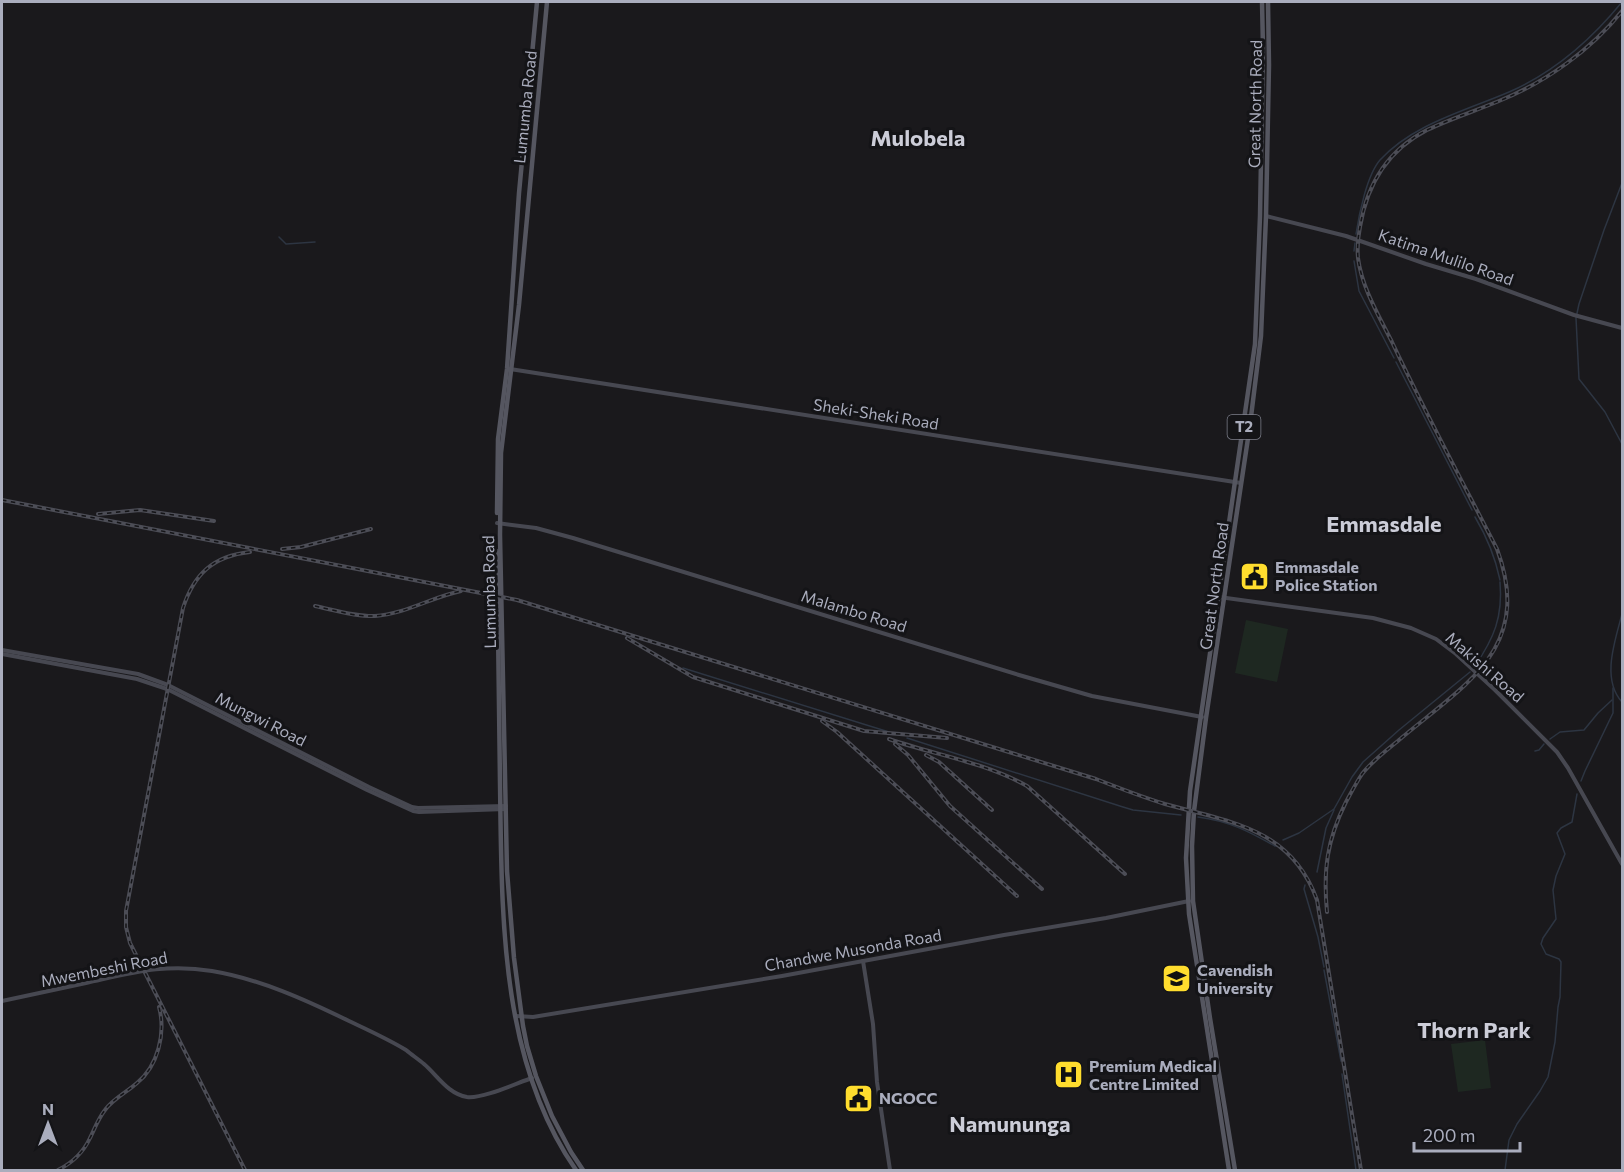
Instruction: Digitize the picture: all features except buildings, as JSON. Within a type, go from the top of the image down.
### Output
[{"type":"main road","name":"Lumumba Road","points":[[510,369],[520,181],[537,2]]},
{"type":"main road","name":"Lumumba Road","points":[[547,2],[502,440],[498,523],[503,807],[508,902],[518,1016],[533,1077],[547,1118],[576,1170]]},
{"type":"main road","name":"Great North Road","points":[[1262,2],[1263,216]]},
{"type":"main road","name":"Great North Road","points":[[1229,1170],[1190,901],[1194,811],[1203,718],[1238,483],[1255,344],[1269,65],[1268,2]]},
{"type":"main road","name":"Great North Road","points":[[1190,901],[1235,1170]]},
{"type":"main road","name":"Lumumba Road","points":[[533,1077],[557,1128],[583,1170]]},
{"type":"street","name":"Katima Mulilo Road","points":[[1263,216],[1355,239],[1476,279],[1576,316],[1623,328]]},
{"type":"street","name":"Sheki-Sheki Road","points":[[510,369],[1238,483]]},
{"type":"street","name":"Malambo Road","points":[[498,523],[536,528],[573,538],[1092,696],[1203,718]]},
{"type":"street","name":"Makishi Road","points":[[1222,597],[1373,618],[1411,628],[1436,639],[1495,690],[1557,752],[1623,864]]},
{"type":"street","name":"Mungwi Road","points":[[2,652],[138,674],[168,685],[412,807],[503,807]]},
{"type":"street","name":"Chandwe Musonda Road","points":[[518,1016],[533,1017],[782,976],[1114,917],[1190,901]]},
{"type":"street","points":[[863,961],[873,1024],[878,1091],[890,1170]]},
{"type":"street","name":"Mwembeshi Road","points":[[2,1001],[144,970],[170,967],[203,969],[245,979],[323,1008],[392,1042],[424,1064],[447,1087],[467,1097],[484,1095],[533,1077]]},
{"type":"shaded area","points":[[1246,620],[1288,629],[1277,682],[1235,673]]},
{"type":"shaded area","points":[[1485,1040],[1491,1088],[1458,1092],[1451,1044]]},
{"type":"waterway","points":[[1356,234],[1361,206],[1371,175],[1380,160],[1393,148],[1440,120],[1509,92],[1542,75],[1585,42],[1622,2]]},
{"type":"waterway","points":[[1622,183],[1604,230],[1576,318],[1579,379],[1605,412],[1622,444]]},
{"type":"waterway","points":[[279,237],[286,244],[315,242]]},
{"type":"waterway","points":[[1354,251],[1355,243]]},
{"type":"waterway","points":[[1354,261],[1359,291],[1394,358]]},
{"type":"waterway","points":[[1396,362],[1472,510]]},
{"type":"waterway","points":[[1475,517],[1490,547],[1500,580]]},
{"type":"waterway","points":[[1475,666],[1496,627],[1501,595],[1500,582]]},
{"type":"waterway","points":[[1622,614],[1613,648],[1611,671],[1612,682],[1622,702]]},
{"type":"waterway","points":[[683,668],[889,732]]},
{"type":"waterway","points":[[1283,840],[1299,833],[1334,809],[1363,762],[1470,672]]},
{"type":"waterway","points":[[1581,781],[1613,713],[1613,688]]},
{"type":"waterway","points":[[1550,739],[1560,732],[1584,730],[1612,700]]},
{"type":"waterway","points":[[907,738],[1133,810],[1181,815]]},
{"type":"waterway","points":[[1535,751],[1544,744]]},
{"type":"waterway","points":[[1505,1170],[1509,1140],[1548,1077],[1555,1042],[1561,962],[1546,954],[1541,944],[1556,919],[1553,890],[1565,854],[1557,833],[1572,822],[1577,794]]},
{"type":"waterway","points":[[1317,872],[1326,828],[1334,810]]},
{"type":"waterway","points":[[1198,817],[1229,824],[1278,846]]},
{"type":"waterway","points":[[1305,885],[1304,889],[1324,967]]},
{"type":"waterway","points":[[1324,970],[1341,1061]]},
{"type":"waterway","points":[[1342,1074],[1356,1170]]},
{"type":"railway","points":[[1327,912],[1326,869],[1334,829],[1362,774],[1375,760],[1469,681],[1487,661],[1500,639],[1507,613],[1506,584],[1497,549],[1417,394],[1363,280],[1358,258],[1359,231],[1363,211],[1381,170],[1413,138],[1534,84],[1582,52],[1622,11]]},
{"type":"railway","points":[[2,500],[517,600],[1096,779],[1156,801],[1213,816],[1256,832],[1275,843],[1291,857],[1306,876],[1317,900],[1361,1170]]},
{"type":"railway","points":[[98,514],[140,510],[214,521]]},
{"type":"railway","points":[[282,549],[301,547],[371,529]]},
{"type":"railway","points":[[245,1170],[130,943],[126,927],[126,911],[183,608],[193,585],[207,569],[225,558],[250,552]]},
{"type":"railway","points":[[315,606],[368,616],[386,615],[461,591]]},
{"type":"railway","points":[[627,638],[693,677],[864,731],[947,738]]},
{"type":"railway","points":[[822,721],[837,732],[1017,896]]},
{"type":"railway","points":[[889,739],[977,765],[1027,786],[1125,874]]},
{"type":"railway","points":[[895,744],[908,755],[950,806],[1042,889]]},
{"type":"railway","points":[[926,755],[939,762],[992,810]]},
{"type":"railway","points":[[58,1170],[80,1153],[108,1106],[137,1083],[150,1068],[161,1038],[159,1007]]},
{"type":"place","name":"Emmasdale Police Station","points":[[1254,576]]},
{"type":"place","name":"Cavendish University","points":[[1176,979]]},
{"type":"place","name":"Premium Medical Centre Limited","points":[[1068,1075]]},
{"type":"place","name":"NGOCC","points":[[858,1098]]},
{"type":"district","name":"Mulobela","points":[[918,138]]},
{"type":"district","name":"Emmasdale","points":[[1384,524]]},
{"type":"district","name":"Thorn Park","points":[[1474,1030]]},
{"type":"district","name":"Namununga","points":[[1010,1124]]}]
